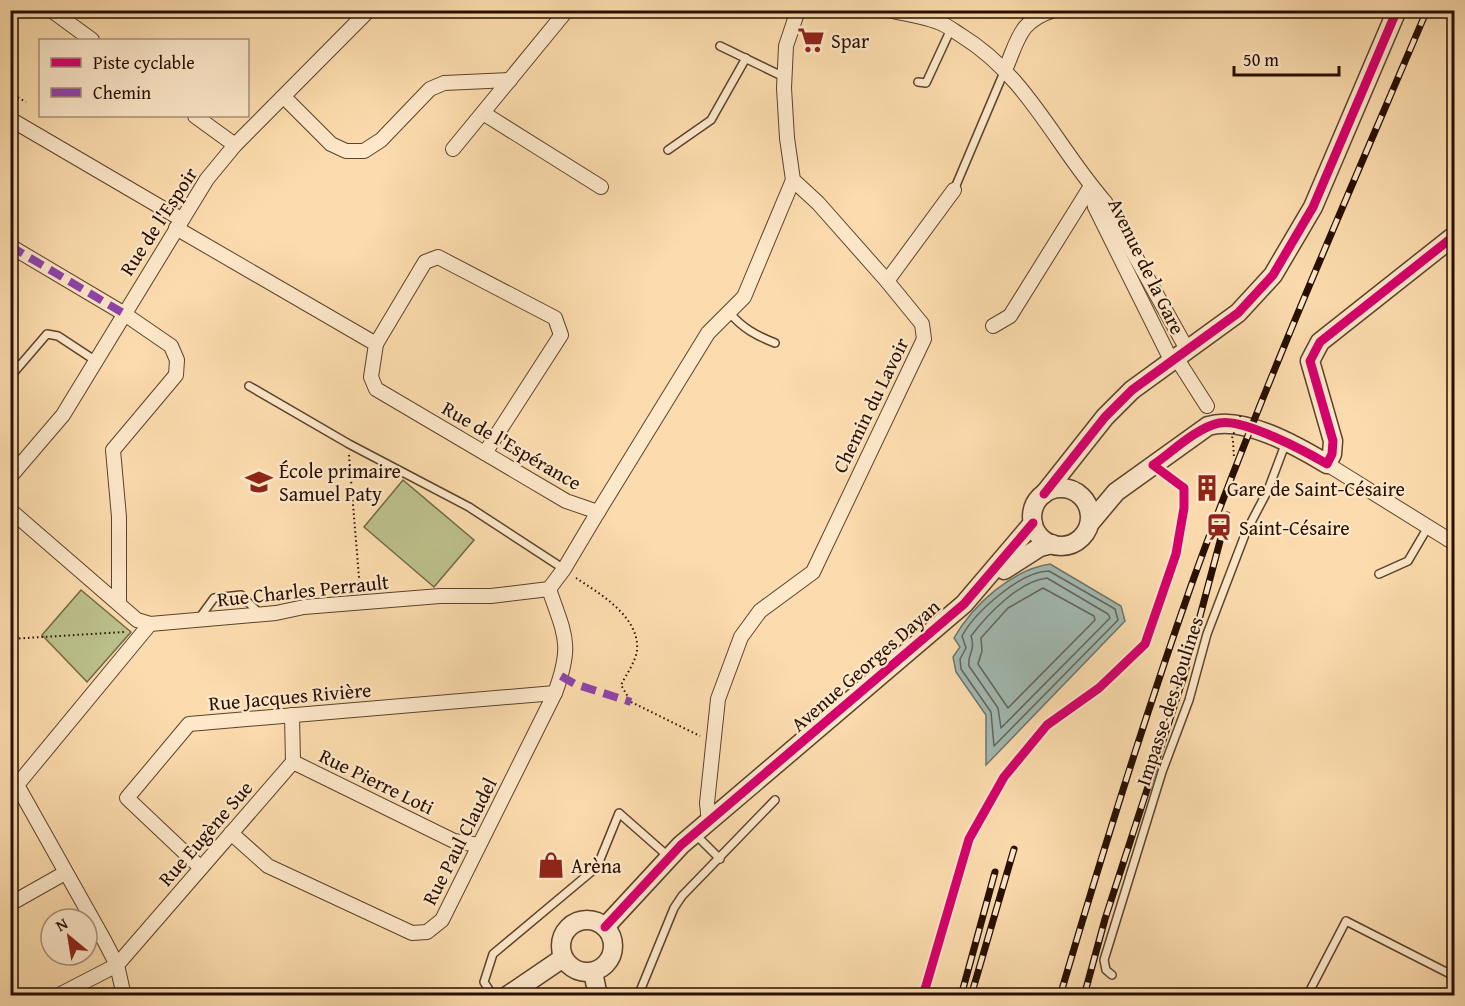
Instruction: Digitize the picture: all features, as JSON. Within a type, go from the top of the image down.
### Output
[{"type":"street","points":[[51,10],[91,39]]},
{"type":"street","name":"Rue de l'Espoir","points":[[10,477],[63,416],[123,313],[207,179],[235,145],[369,10]]},
{"type":"street","points":[[453,149],[567,10]]},
{"type":"street","points":[[549,589],[564,569],[708,333],[744,297],[793,180],[786,138],[784,77],[786,46],[798,10]]},
{"type":"street","name":"Avenue de la Gare","points":[[889,10],[941,22],[987,51],[1039,109],[1091,186],[1095,207],[1207,406]]},
{"type":"street","points":[[1005,70],[1032,13],[1054,10]]},
{"type":"street","points":[[1397,10],[1313,207],[1273,275],[1238,314],[1132,390],[1105,417],[1072,456],[1034,508],[1033,523],[1038,534],[1052,544],[1066,545],[1075,542],[1116,492],[1208,426],[1222,422],[1298,447],[1455,543]]},
{"type":"street","points":[[284,97],[331,144],[346,151],[364,152],[381,140],[430,89],[444,83],[510,80]]},
{"type":"street","points":[[483,113],[601,187]]},
{"type":"street","points":[[196,117],[235,145]]},
{"type":"street","points":[[10,119],[376,344],[425,262],[438,256],[555,318],[561,335],[485,453]]},
{"type":"street","name":"Chemin du Lavoir","points":[[702,828],[718,699],[741,638],[760,611],[813,572],[924,339],[922,324],[887,281],[818,203],[793,180]]},
{"type":"street","points":[[993,326],[1010,316],[1091,186]]},
{"type":"street","points":[[887,281],[954,190]]},
{"type":"street","points":[[1327,464],[1332,454],[1332,441],[1310,362],[1320,342],[1455,236]]},
{"type":"street","points":[[10,246],[123,313],[171,346],[177,360],[176,375],[113,450],[119,517],[119,603]]},
{"type":"street","name":"Rue de l'Espérance","points":[[376,344],[371,377],[376,389],[566,501],[598,512]]},
{"type":"street","points":[[1298,447],[1319,436],[1322,405]]},
{"type":"street","points":[[1072,456],[1072,474],[1089,509],[1090,523]]},
{"type":"street","points":[[1044,494],[1063,488],[1092,499],[1116,492]]},
{"type":"street","points":[[10,510],[147,629],[14,782],[117,965],[124,996]]},
{"type":"street","name":"Avenue Georges Dayan","points":[[977,591],[1033,523]]},
{"type":"street","name":"Avenue Georges Dayan","points":[[605,927],[669,857],[941,625],[977,591],[1023,557],[1040,547],[1052,544]]},
{"type":"street","name":"Rue Charles Perrault","points":[[147,629],[198,620],[304,607],[440,596],[491,596],[549,589]]},
{"type":"street","name":"Rue Paul Claudel","points":[[231,834],[268,866],[411,933],[427,932],[442,920],[555,693],[564,668],[567,644],[549,589]]},
{"type":"street","name":"Rue Jacques Rivière","points":[[201,868],[127,798],[189,724],[555,693]]},
{"type":"street","points":[[292,715],[293,762]]},
{"type":"street","name":"Rue Pierre Loti","points":[[293,762],[454,840],[479,845]]},
{"type":"street","name":"Rue Eugène Sue","points":[[117,965],[293,762]]},
{"type":"street","points":[[10,904],[65,873]]},
{"type":"street","points":[[587,920],[605,927],[611,935],[612,954],[601,968],[592,972],[575,970],[563,958],[562,937],[568,928],[587,920]]},
{"type":"street","points":[[507,996],[563,958]]},
{"type":"street","points":[[57,996],[117,965]]},
{"type":"street","points":[[592,972],[598,996]]},
{"type":"lane","points":[[918,82],[926,83],[951,29]]},
{"type":"lane","points":[[720,46],[784,77]]},
{"type":"lane","points":[[668,150],[711,120],[746,58]]},
{"type":"lane","points":[[954,190],[1002,82],[1005,70]]},
{"type":"lane","points":[[730,313],[739,323],[759,337],[775,343]]},
{"type":"lane","points":[[10,377],[47,334],[58,336],[96,361]]},
{"type":"lane","points":[[249,386],[349,444],[469,507],[564,569]]},
{"type":"lane","name":"Impasse des Poulines","points":[[1112,975],[1106,970],[1104,960],[1162,772],[1190,700],[1207,634],[1246,532],[1268,490],[1298,447]]},
{"type":"lane","points":[[923,996],[969,839],[1004,777],[1047,725],[1100,688],[1145,644],[1176,555],[1185,508],[1185,488],[1153,465]]},
{"type":"lane","points":[[1379,574],[1408,561],[1428,526]]},
{"type":"lane","points":[[198,620],[214,598],[241,595],[260,614]]},
{"type":"lane","points":[[638,996],[674,908],[682,896],[775,800]]},
{"type":"lane","points":[[493,996],[484,982],[493,954],[597,867],[619,813],[669,857]]},
{"type":"lane","points":[[702,828],[720,859]]},
{"type":"lane","points":[[1306,996],[1346,921],[1455,976]]},
{"type":"path","points":[[10,93],[26,102]]},
{"type":"path","points":[[1234,458],[1237,426]]},
{"type":"path","points":[[349,444],[358,588],[367,603]]},
{"type":"path","points":[[564,569],[612,602],[632,629],[637,651],[621,685],[630,702],[713,743]]},
{"type":"path","points":[[10,639],[131,632],[147,629]]},
{"type":"path","points":[[10,631],[18,638]]},
{"type":"green space","points":[[403,480],[474,540],[434,587],[364,527]]},
{"type":"green space","points":[[81,590],[131,632],[87,682],[42,635]]},
{"type":"water","points":[[1050,564],[1121,606],[1125,621],[986,765],[986,715],[956,672],[953,657],[960,647],[954,638],[972,613],[994,591],[1021,573]]},
{"type":"railway","points":[[1060,996],[1140,737],[1219,510],[1305,295],[1427,10]]},
{"type":"railway","points":[[1084,996],[1105,919],[1184,676],[1227,515]]},
{"type":"railway","points":[[971,996],[1014,849]]},
{"type":"railway","points":[[961,996],[995,872]]},
{"type":"marked path","points":[[10,246],[123,313]]},
{"type":"marked path","points":[[561,676],[575,684],[631,702]]},
{"type":"cycle path","points":[[1044,494],[1105,417],[1132,390],[1238,313],[1273,275],[1313,207],[1397,10]]},
{"type":"cycle path","points":[[923,996],[969,839],[1004,777],[1047,725],[1099,688],[1145,644],[1176,554],[1184,508],[1184,488],[1153,465],[1184,441],[1219,423],[1243,425],[1258,430],[1327,464],[1332,454],[1333,441],[1310,361],[1320,342],[1454,236]]},
{"type":"cycle path","points":[[605,927],[681,845],[964,604],[1033,523]]},
{"type":"place","name":"Spar","points":[[811,40]]},
{"type":"place","name":"École primaire Samuel Paty","points":[[259,482]]},
{"type":"place","name":"Gare de Saint-Césaire","points":[[1207,488]]},
{"type":"place","name":"Saint-Césaire","points":[[1219,527]]},
{"type":"place","name":"Arèna","points":[[551,865]]}]
